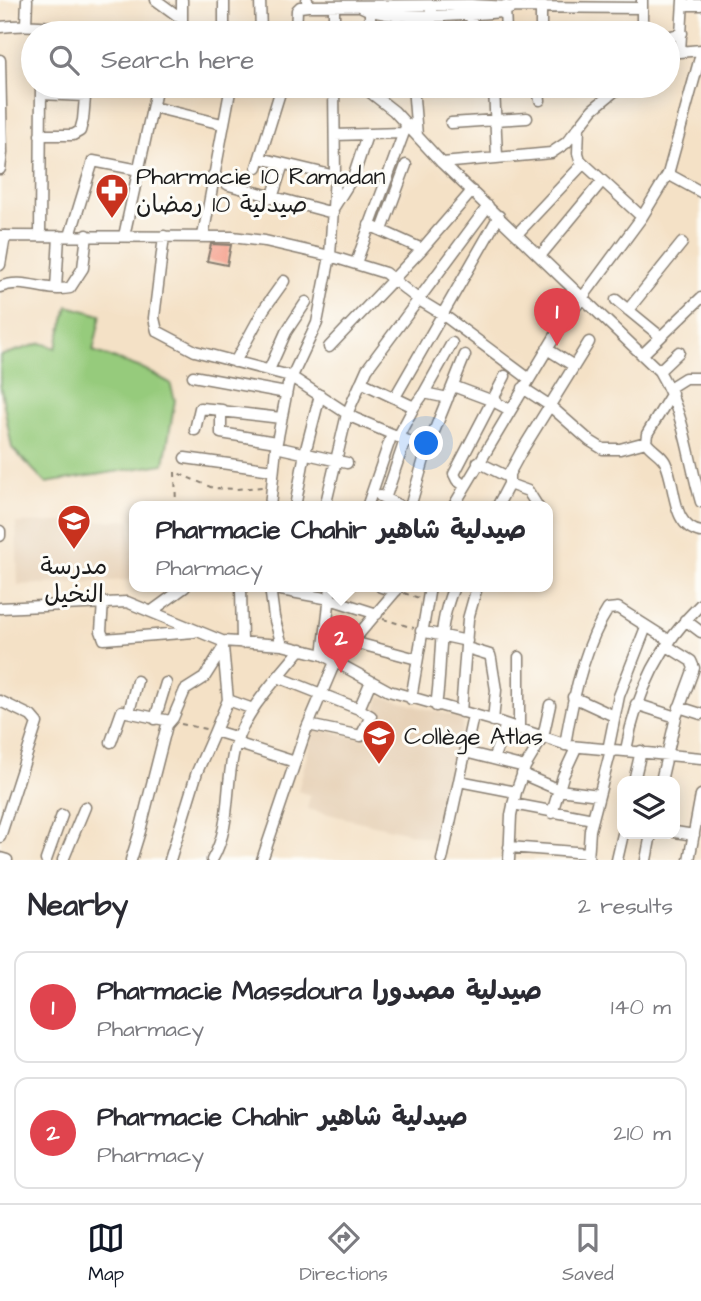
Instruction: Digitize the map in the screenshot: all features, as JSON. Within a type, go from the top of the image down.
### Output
[{"type":"street","points":[[26,21],[27,0]]},
{"type":"street","points":[[156,0],[182,19]]},
{"type":"street","points":[[182,0],[182,19]]},
{"type":"street","points":[[224,0],[224,21]]},
{"type":"street","points":[[260,0],[261,21]]},
{"type":"street","points":[[297,21],[297,10],[307,3],[334,7],[401,7],[471,13],[511,6]]},
{"type":"street","points":[[456,501],[528,378],[582,297],[642,217],[668,174],[696,95],[701,52],[680,52],[683,3],[701,5]]},
{"type":"street","points":[[431,10],[642,4]]},
{"type":"street","points":[[334,7],[334,21]]},
{"type":"street","points":[[367,8],[369,21]]},
{"type":"street","points":[[541,8],[541,21]]},
{"type":"street","points":[[431,10],[431,21]]},
{"type":"street","points":[[471,13],[471,21]]},
{"type":"street","points":[[0,27],[21,25]]},
{"type":"street","points":[[0,60],[0,169]]},
{"type":"street","points":[[40,236],[41,98]]},
{"type":"street","points":[[40,135],[77,134],[83,121],[85,98]]},
{"type":"street","points":[[124,236],[155,98]]},
{"type":"street","points":[[203,236],[228,98]]},
{"type":"street","points":[[278,98],[259,163],[283,164],[335,176]]},
{"type":"street","points":[[271,501],[276,444],[290,376],[317,323],[330,256],[335,176],[334,98]]},
{"type":"street","points":[[374,98],[404,129],[417,136],[659,371],[671,391],[686,436],[697,474],[701,502]]},
{"type":"street","points":[[414,98],[417,136]]},
{"type":"street","points":[[495,98],[497,157]]},
{"type":"street","points":[[442,163],[551,153],[566,143],[593,109],[606,98]]},
{"type":"street","points":[[153,107],[222,124]]},
{"type":"street","points":[[451,122],[527,118]]},
{"type":"street","points":[[579,127],[578,153],[583,164],[642,217]]},
{"type":"street","points":[[335,135],[367,135],[404,129]]},
{"type":"street","points":[[356,263],[404,129]]},
{"type":"street","points":[[334,210],[354,175],[367,135]]},
{"type":"street","points":[[56,289],[64,236],[93,161],[139,170]]},
{"type":"street","points":[[272,198],[283,164]]},
{"type":"street","points":[[517,234],[583,164]]},
{"type":"street","points":[[382,230],[406,165]]},
{"type":"street","points":[[668,174],[701,192]]},
{"type":"street","points":[[213,175],[229,185],[272,198],[334,210]]},
{"type":"street","points":[[540,256],[602,181]]},
{"type":"street","points":[[328,348],[422,249],[472,191]]},
{"type":"street","points":[[326,501],[347,414],[361,382],[383,345],[488,206]]},
{"type":"street","points":[[395,397],[499,216]]},
{"type":"street","points":[[369,225],[422,249]]},
{"type":"street","points":[[0,287],[16,283],[56,289],[69,288],[83,268],[87,235]]},
{"type":"street","points":[[0,265],[2,236],[203,236],[248,239],[330,256],[394,278],[419,300],[528,378]]},
{"type":"street","points":[[164,236],[155,328],[195,351],[290,376],[347,414],[402,439]]},
{"type":"street","points":[[628,310],[682,243]]},
{"type":"street","points":[[234,362],[264,309],[284,281]]},
{"type":"street","points":[[642,355],[701,299]]},
{"type":"street","points":[[616,300],[660,337]]},
{"type":"street","points":[[269,370],[286,332],[306,302]]},
{"type":"street","points":[[385,499],[414,407],[452,342]]},
{"type":"street","points":[[500,501],[550,405],[589,342]]},
{"type":"street","points":[[547,349],[574,366]]},
{"type":"street","points":[[659,371],[679,352]]},
{"type":"street","points":[[412,501],[427,449],[465,355]]},
{"type":"street","points":[[193,376],[286,393]]},
{"type":"street","points":[[465,486],[454,474],[505,376]]},
{"type":"street","points":[[646,442],[671,391],[685,378],[701,378]]},
{"type":"street","points":[[361,382],[414,407]]},
{"type":"street","points":[[453,386],[510,410]]},
{"type":"street","points":[[523,388],[550,405],[590,441],[603,449],[620,449],[646,442]]},
{"type":"street","points":[[424,393],[448,398]]},
{"type":"street","points":[[296,501],[320,395]]},
{"type":"street","points":[[195,430],[200,408],[281,418]]},
{"type":"street","points":[[222,410],[221,433],[347,463]]},
{"type":"street","points":[[369,501],[402,439]]},
{"type":"street","points":[[646,442],[667,466],[681,521],[689,529],[701,532]]},
{"type":"street","points":[[185,458],[272,470]]},
{"type":"street","points":[[478,463],[528,491],[534,501]]},
{"type":"street","points":[[372,492],[389,501]]},
{"type":"street","points":[[152,611],[178,592]]},
{"type":"street","points":[[241,592],[242,643]]},
{"type":"street","points":[[271,592],[282,646]]},
{"type":"street","points":[[295,592],[330,599],[376,615]]},
{"type":"street","points":[[323,655],[331,592]]},
{"type":"street","points":[[262,860],[319,695],[335,662],[395,592]]},
{"type":"street","points":[[411,699],[429,592]]},
{"type":"street","points":[[436,706],[444,614],[452,592]]},
{"type":"street","points":[[461,712],[468,619],[476,592]]},
{"type":"street","points":[[103,601],[101,631],[104,639],[200,632]]},
{"type":"street","points":[[0,608],[103,601],[128,602],[222,644],[282,646],[323,655],[411,699],[506,724],[576,748],[641,751],[701,758]]},
{"type":"street","points":[[626,750],[636,704],[647,679],[685,620],[701,604]]},
{"type":"street","points":[[565,745],[573,697],[599,625],[608,609],[618,608],[669,643],[691,661],[694,668],[677,712],[662,776]]},
{"type":"street","points":[[685,620],[701,632]]},
{"type":"street","points":[[509,847],[588,856],[593,819],[610,750],[614,716],[629,666],[646,627]]},
{"type":"street","points":[[421,631],[467,644],[490,655],[496,690],[493,721]]},
{"type":"street","points":[[354,642],[417,659]]},
{"type":"street","points":[[172,859],[197,772],[228,700],[222,644]]},
{"type":"street","points":[[131,860],[170,721],[185,690],[204,678],[222,644]]},
{"type":"street","points":[[212,860],[224,830],[237,741],[253,709],[301,649]]},
{"type":"street","points":[[519,657],[519,729]]},
{"type":"street","points":[[278,677],[371,716],[361,736],[308,725]]},
{"type":"street","points":[[689,680],[701,686]]},
{"type":"street","points":[[129,712],[137,681]]},
{"type":"street","points":[[359,709],[371,681]]},
{"type":"street","points":[[155,719],[166,683]]},
{"type":"street","points":[[573,697],[614,716]]},
{"type":"street","points":[[228,700],[253,709]]},
{"type":"street","points":[[0,701],[31,716],[37,727],[0,837]]},
{"type":"street","points":[[636,704],[701,714]]},
{"type":"street","points":[[509,860],[516,792],[543,737],[550,705]]},
{"type":"street","points":[[111,742],[121,712],[170,721]]},
{"type":"street","points":[[442,860],[473,716]]},
{"type":"street","points":[[493,759],[506,724]]},
{"type":"street","points":[[215,731],[295,762]]},
{"type":"street","points":[[552,813],[576,748]]},
{"type":"street","points":[[635,776],[641,751]]},
{"type":"street","points":[[465,752],[524,771],[559,790],[599,795]]},
{"type":"street","points":[[458,781],[516,792]]},
{"type":"street","points":[[690,860],[701,795]]},
{"type":"street","points":[[513,804],[593,819]]},
{"type":"street","points":[[63,860],[85,807]]},
{"type":"street","points":[[46,860],[62,815]]},
{"type":"street","points":[[680,833],[694,835]]},
{"type":"street","points":[[617,860],[622,839]]},
{"type":"street","points":[[646,860],[650,839]]},
{"type":"street","points":[[0,858],[7,860]]},
{"type":"path","points":[[176,501],[175,472],[213,488],[272,486]]},
{"type":"path","points":[[406,592],[427,600]]},
{"type":"path","points":[[376,615],[421,631]]},
{"type":"path","points":[[170,721],[215,731]]},
{"type":"shaded area","name":"مدرسة النخيل","points":[[129,520],[129,580],[18,585],[16,523]]},
{"type":"shaded area","name":"Collège Atlas","points":[[380,696],[464,719],[438,840],[307,809],[310,795],[298,791],[314,727],[368,740]]},
{"type":"green space","points":[[68,306],[101,315],[93,351],[144,369],[170,383],[175,400],[164,464],[46,483],[12,448],[0,384],[0,356],[41,343],[56,348]]},
{"type":"building","points":[[211,244],[231,245],[227,265],[207,261]]},
{"type":"place","name":"Pharmacie 10 Ramadan صيدلية 10 رمضان","points":[[112,220]]},
{"type":"place","name":"Pharmacie Massdoura صيدلية مصدورا","points":[[557,346]]},
{"type":"place","name":"مدرسة النخيل","points":[[74,551]]},
{"type":"place","name":"Pharmacie Chahir صيدلية شاهير","points":[[341,673]]},
{"type":"place","name":"Collège Atlas","points":[[379,766]]}]
